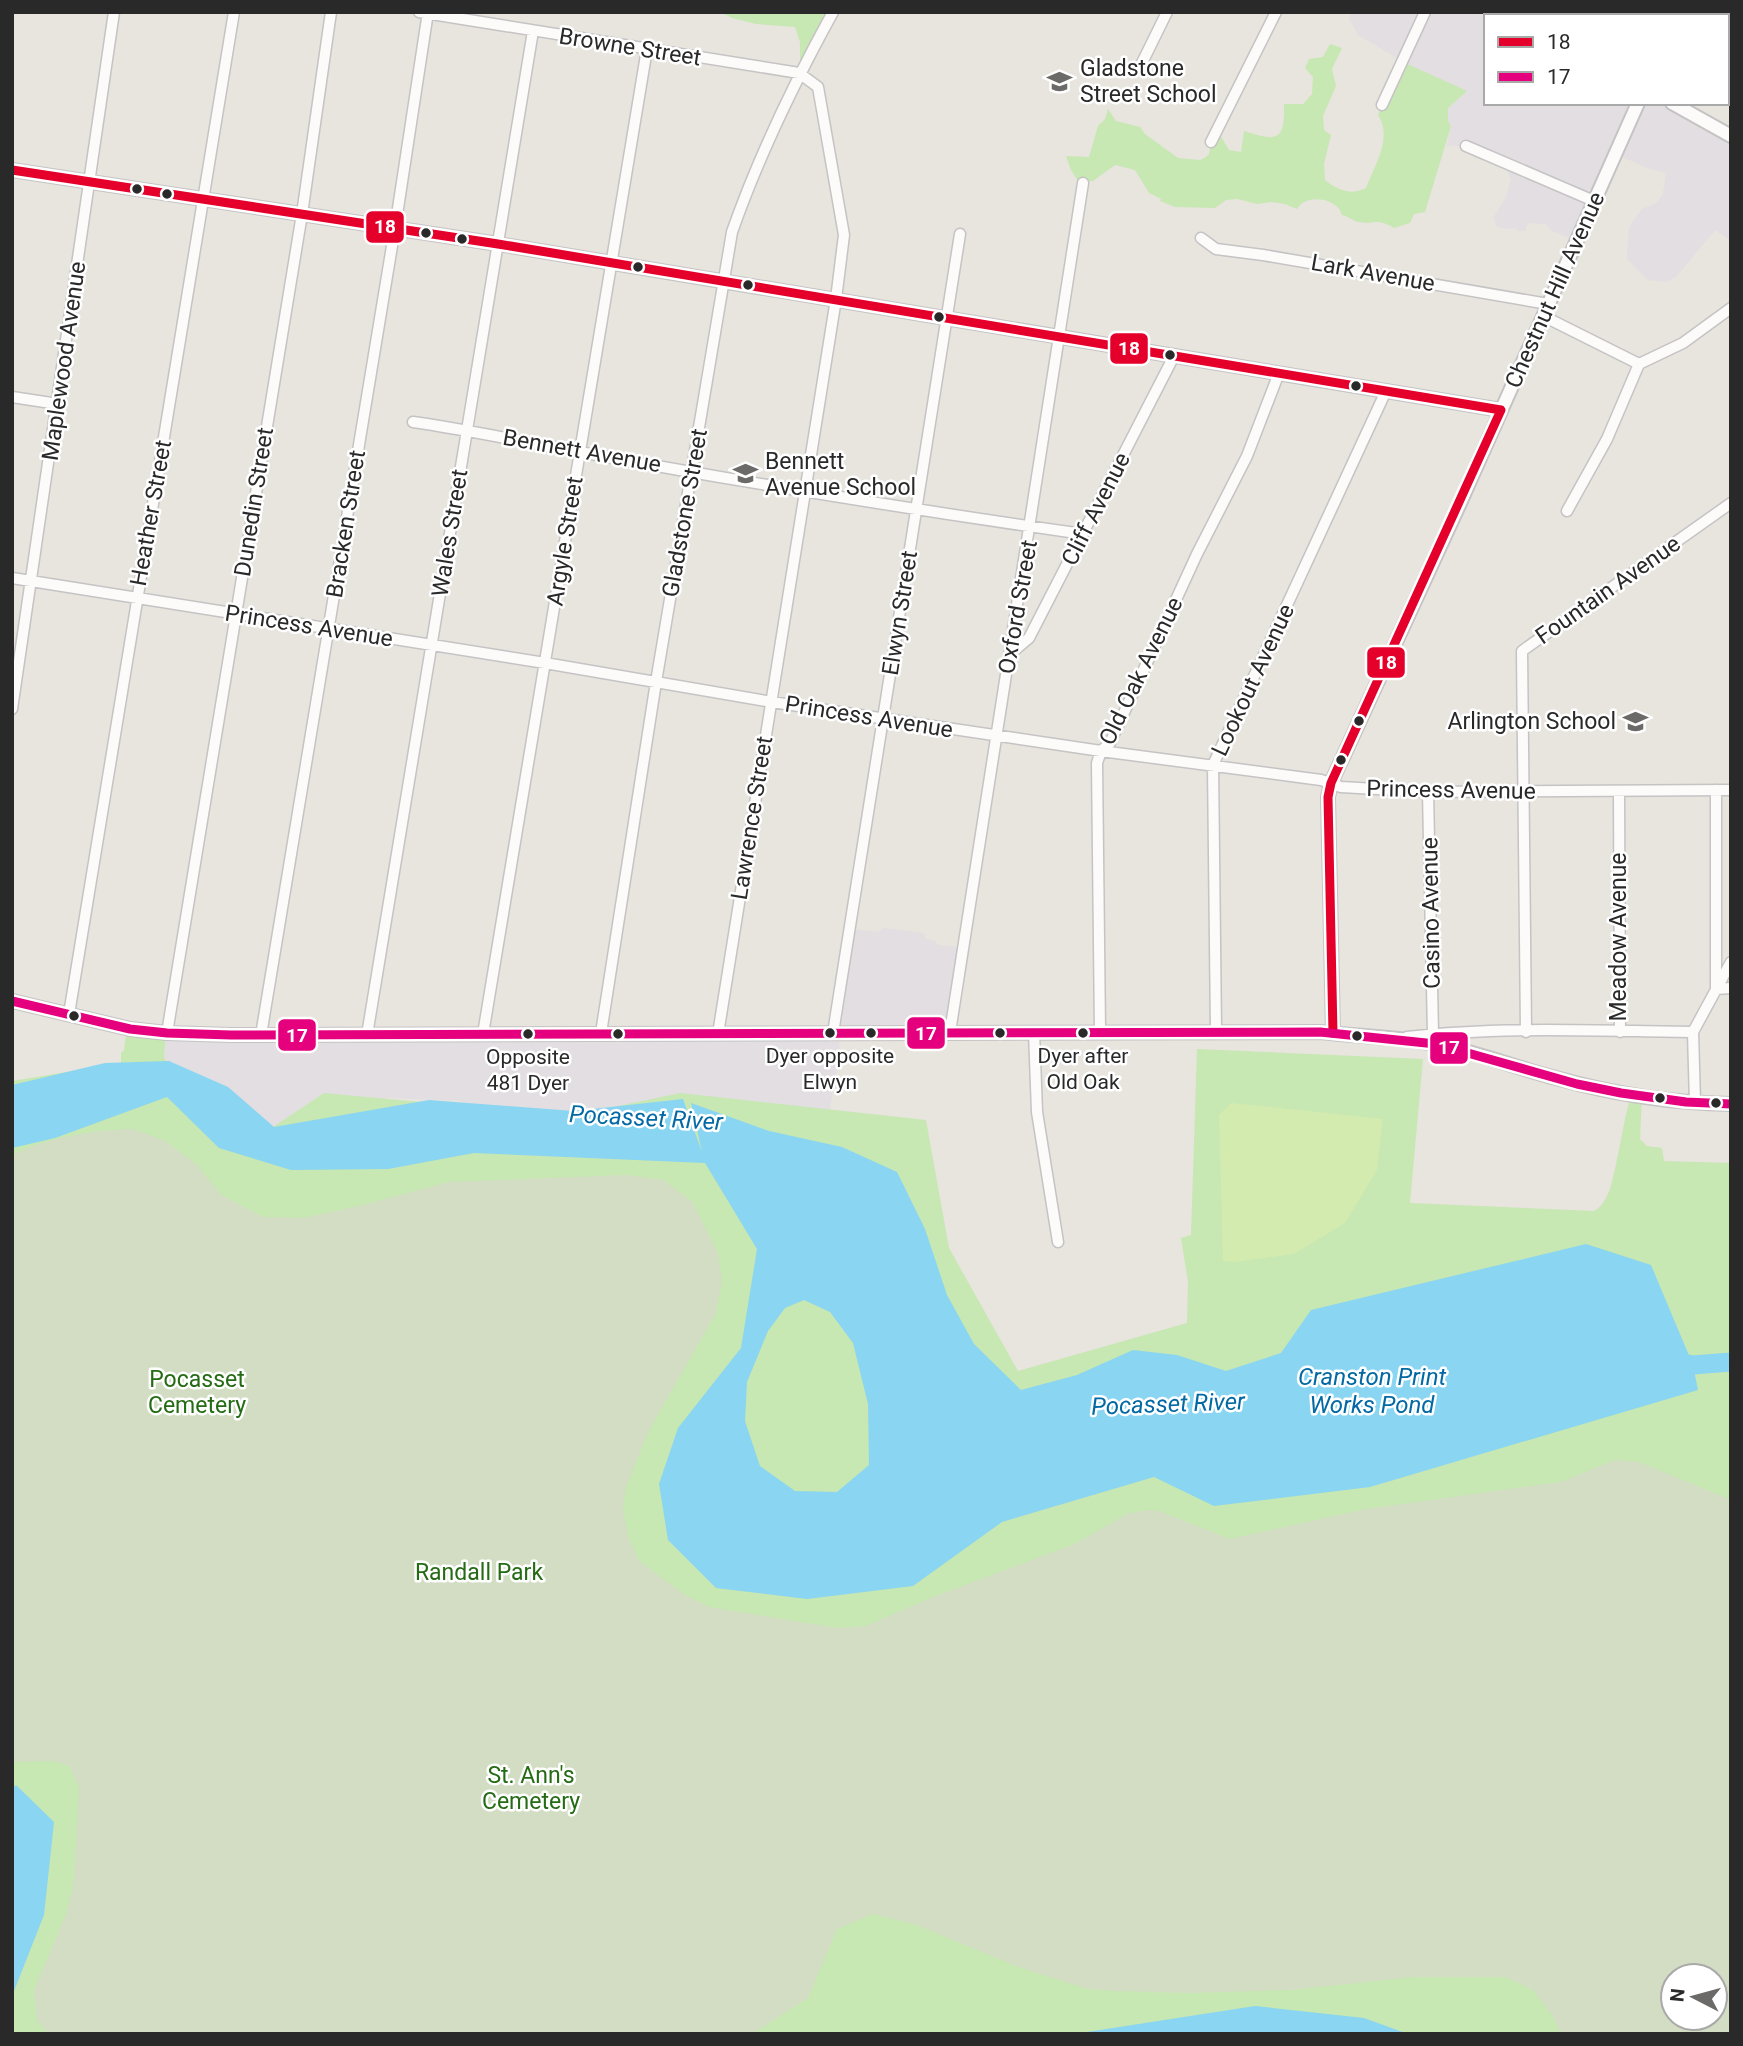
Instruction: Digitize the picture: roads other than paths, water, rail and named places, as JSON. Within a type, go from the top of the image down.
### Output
[{"type":"street","name":"Maplewood Avenue","points":[[12,709],[114,12]]},
{"type":"street","name":"Heather Street","points":[[69,1014],[234,12]]},
{"type":"street","name":"Dunedin Street","points":[[167,1033],[302,214],[331,12]]},
{"type":"street","name":"Gladstone Street","points":[[601,1033],[656,682],[732,232],[748,186],[800,73],[833,12]]},
{"type":"street","points":[[1139,69],[1167,12]]},
{"type":"street","points":[[1211,142],[1276,12]]},
{"type":"street","points":[[1382,105],[1425,12]]},
{"type":"street","name":"Browne Street","points":[[425,13],[800,73]]},
{"type":"street","name":"Bracken Street","points":[[261,1035],[395,228],[425,13]]},
{"type":"street","name":"Wales Street","points":[[367,1035],[533,31]]},
{"type":"street","name":"Argyle Street","points":[[483,1034],[647,49]]},
{"type":"street","name":"Lawrence Street","points":[[718,1034],[806,491],[844,234],[818,87],[800,73]]},
{"type":"street","name":"Chestnut Hill Avenue","points":[[1333,1033],[1328,797],[1331,783],[1637,105]]},
{"type":"street","points":[[1676,105],[1731,136]]},
{"type":"street","points":[[1466,146],[1594,201]]},
{"type":"street","points":[[12,170],[498,244],[1501,410]]},
{"type":"street","name":"Oxford Street","points":[[950,1032],[1083,183]]},
{"type":"street","name":"Elwyn Street","points":[[833,1032],[960,234]]},
{"type":"street","name":"Lark Avenue","points":[[1201,238],[1216,249],[1263,255],[1545,310],[1639,364]]},
{"type":"street","points":[[1567,511],[1583,487],[1607,439],[1639,364],[1683,343],[1731,308]]},
{"type":"street","name":"Cliff Avenue","points":[[1009,655],[1029,638],[1174,356]]},
{"type":"street","name":"Old Oak Avenue","points":[[1100,1031],[1097,763],[1101,751],[1110,743],[1197,554],[1247,456],[1279,373]]},
{"type":"street","name":"Lookout Avenue","points":[[1216,1031],[1213,765],[1386,391]]},
{"type":"street","points":[[12,397],[58,404]]},
{"type":"street","name":"Bennett Avenue","points":[[413,422],[467,429],[580,452],[806,491],[1083,534]]},
{"type":"street","name":"Fountain Avenue","points":[[1526,1032],[1522,651],[1731,503]]},
{"type":"street","name":"Princess Avenue","points":[[12,578],[772,702],[1101,751],[1321,780],[1341,788],[1428,792],[1731,790]]},
{"type":"street","points":[[1716,790],[1716,989]]},
{"type":"street","name":"Casino Avenue","points":[[1428,792],[1433,1034]]},
{"type":"street","name":"Meadow Avenue","points":[[1402,1038],[1433,1034],[1620,1032],[1619,792]]},
{"type":"street","points":[[1695,1103],[1693,1032],[1731,962]]},
{"type":"street","points":[[1716,989],[1731,988]]},
{"type":"street","points":[[12,1000],[130,1029],[167,1033],[1333,1033],[1402,1038],[1454,1048],[1557,1079],[1618,1093],[1695,1103],[1731,1104]]},
{"type":"street","points":[[1034,1032],[1037,1112],[1058,1242]]},
{"type":"street","points":[[1620,1032],[1693,1032]]},
{"type":"water","name":"Cranston Print Works Pond","points":[[169,1061],[228,1087],[274,1127],[429,1100],[574,1111],[683,1099],[702,1152],[691,1103],[769,1131],[842,1147],[897,1172],[925,1229],[947,1295],[974,1344],[1021,1390],[1077,1375],[1133,1350],[1177,1355],[1226,1371],[1281,1353],[1311,1310],[1586,1244],[1651,1265],[1693,1365],[1698,1390],[1370,1487],[1214,1506],[1154,1477],[1002,1522],[913,1586],[807,1599],[716,1588],[668,1540],[659,1484],[678,1428],[741,1348],[757,1249],[705,1163],[474,1153],[388,1169],[291,1170],[219,1148],[167,1097],[55,1138],[12,1148],[12,1085],[105,1063]],"holes":[[[804,1300],[830,1312],[853,1343],[868,1404],[869,1465],[837,1492],[795,1491],[760,1466],[745,1421],[747,1382],[768,1331],[785,1308]]]},
{"type":"water","points":[[16,1785],[54,1822],[44,1915],[12,1996],[12,1789]]},
{"type":"water","points":[[1255,2006],[1364,2018],[1408,2034],[1074,2034]]},
{"type":"waterway","name":"Pocasset River","points":[[1669,1360],[1693,1365],[1731,1362]]},
{"type":"place","name":"Gladstone Street School","points":[[1060,81]]},
{"type":"place","name":"Bennett Avenue School","points":[[745,474]]},
{"type":"place","name":"Arlington School","points":[[1636,721]]},
{"type":"place","name":"Dyer opposite Elwyn","points":[[830,1033]]},
{"type":"place","name":"Dyer after Old Oak","points":[[1083,1033]]},
{"type":"place","name":"Opposite 481 Dyer","points":[[528,1034]]},
{"type":"park label","name":"Pocasset Cemetery","points":[[197,1392]]},
{"type":"park label","name":"Randall Park","points":[[479,1572]]},
{"type":"park label","name":"St. Ann's Cemetery","points":[[531,1788]]}]
